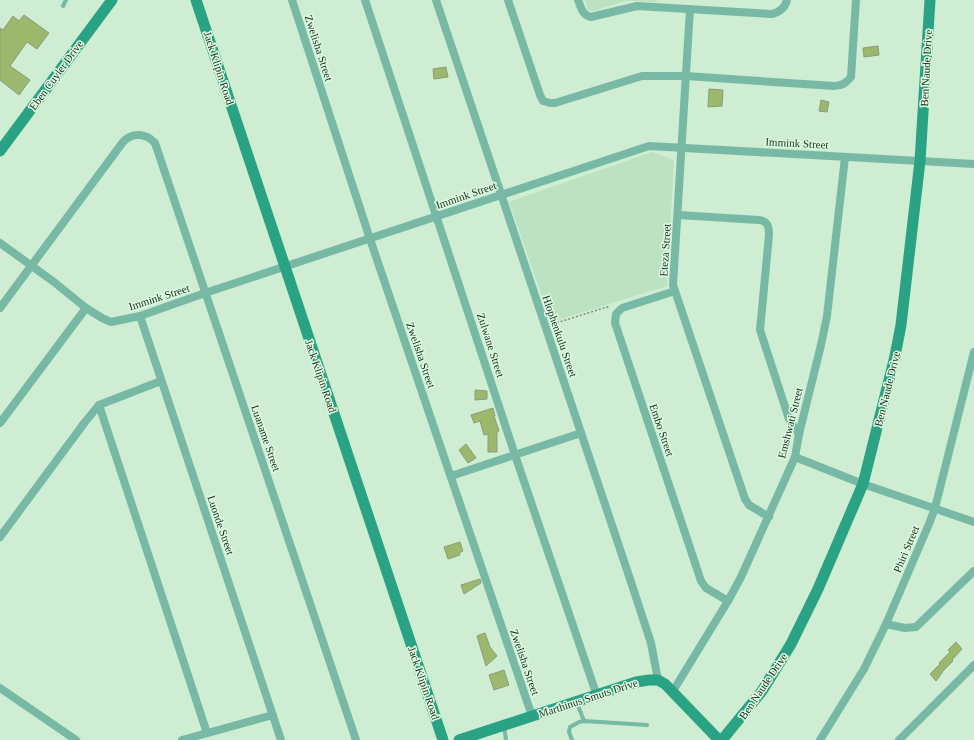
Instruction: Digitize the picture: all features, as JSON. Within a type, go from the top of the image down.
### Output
[{"type":"street","name":"Eben Cuyler Drive","points":[[0,151],[112,0]]},
{"type":"street","points":[[188,0],[198,5]]},
{"type":"street","name":"Zwelisha Street","points":[[294,0],[370,239],[532,716]]},
{"type":"street","name":"Zulwane Street","points":[[365,0],[515,455],[597,696]]},
{"type":"street","name":"Hlophenkulu Street","points":[[436,0],[651,643],[658,680]]},
{"type":"street","points":[[508,0],[541,99],[546,103],[555,103],[638,77],[686,76],[834,86],[845,84],[851,77],[856,0]]},
{"type":"street","points":[[578,0],[583,13],[587,17],[637,6],[772,14],[782,10],[787,0]]},
{"type":"street","name":"Ben Naude Drive","points":[[721,740],[743,716],[762,691],[790,644],[818,589],[863,484],[895,356],[901,325],[920,161],[930,0]]},
{"type":"street","name":"Jack Klipin Road","points":[[198,5],[443,740]]},
{"type":"street","name":"Eteza Street","points":[[690,9],[673,283],[745,499],[749,505],[769,517]]},
{"type":"street","name":"Luaname Street","points":[[31,266],[126,139],[132,136],[146,136],[155,143],[356,740]]},
{"type":"street","name":"Immink Street","points":[[0,243],[54,282],[86,308],[111,322],[140,316],[646,147],[653,146],[974,164]]},
{"type":"street","name":"Emshwati Street","points":[[672,691],[742,577],[795,457],[799,434],[822,345],[827,316],[845,157]]},
{"type":"street","points":[[678,215],[759,220],[766,222],[768,225],[769,235],[760,330],[789,419],[799,434]]},
{"type":"street","points":[[0,308],[31,266]]},
{"type":"street","points":[[617,312],[624,307],[675,291]]},
{"type":"street","points":[[0,423],[86,308]]},
{"type":"street","name":"Embo Street","points":[[617,312],[615,316],[616,325],[701,581],[706,588],[728,601]]},
{"type":"street","name":"Luonde Street","points":[[140,316],[281,740]]},
{"type":"street","name":"Phiri Street","points":[[820,740],[864,670],[886,624],[935,508],[974,352]]},
{"type":"street","points":[[0,537],[100,404],[161,381]]},
{"type":"street","points":[[100,404],[207,733]]},
{"type":"street","points":[[451,476],[581,433]]},
{"type":"street","points":[[795,457],[863,484],[974,522]]},
{"type":"street","points":[[886,624],[908,628],[916,627],[974,571]]},
{"type":"street","points":[[899,740],[974,665]]},
{"type":"street","points":[[658,680],[665,684],[721,740]]},
{"type":"street","name":"Marthinus Smuts Drive","points":[[459,740],[636,682],[658,680]]},
{"type":"street","points":[[0,688],[76,740]]},
{"type":"street","points":[[182,740],[273,715]]},
{"type":"lane","points":[[63,6],[66,0]]},
{"type":"lane","points":[[577,701],[584,721]]},
{"type":"lane","points":[[572,740],[569,732],[570,727],[584,721],[647,725]]},
{"type":"lane","points":[[504,726],[506,740]]},
{"type":"path","points":[[545,327],[607,307],[617,312]]},
{"type":"shaded area","points":[[585,0],[657,0],[657,2],[626,1],[593,11],[588,10]]},
{"type":"shaded area","points":[[652,152],[674,160],[667,286],[551,322],[509,202]]},
{"type":"building","points":[[24,15],[49,33],[37,49],[27,42],[10,66],[30,80],[19,95],[0,80],[0,28],[3,30],[13,16],[19,21]]},
{"type":"building","points":[[878,46],[879,55],[864,57],[863,48]]},
{"type":"building","points":[[446,67],[448,77],[434,79],[433,69]]},
{"type":"building","points":[[709,89],[723,90],[722,106],[708,107]]},
{"type":"building","points":[[821,100],[829,102],[827,112],[819,111]]},
{"type":"building","points":[[475,390],[487,391],[487,399],[475,400]]},
{"type":"building","points":[[493,408],[499,431],[497,432],[497,452],[488,452],[488,434],[484,435],[480,421],[474,423],[471,415]]},
{"type":"building","points":[[466,444],[476,458],[468,463],[459,450]]},
{"type":"building","points":[[460,542],[463,551],[459,553],[460,555],[448,559],[444,547]]},
{"type":"building","points":[[480,579],[481,583],[464,594],[461,585]]},
{"type":"building","points":[[485,633],[490,647],[497,656],[486,666],[477,636]]},
{"type":"building","points":[[956,642],[962,649],[936,681],[930,674],[950,652],[948,650]]},
{"type":"building","points":[[504,670],[509,685],[494,690],[489,675]]}]
